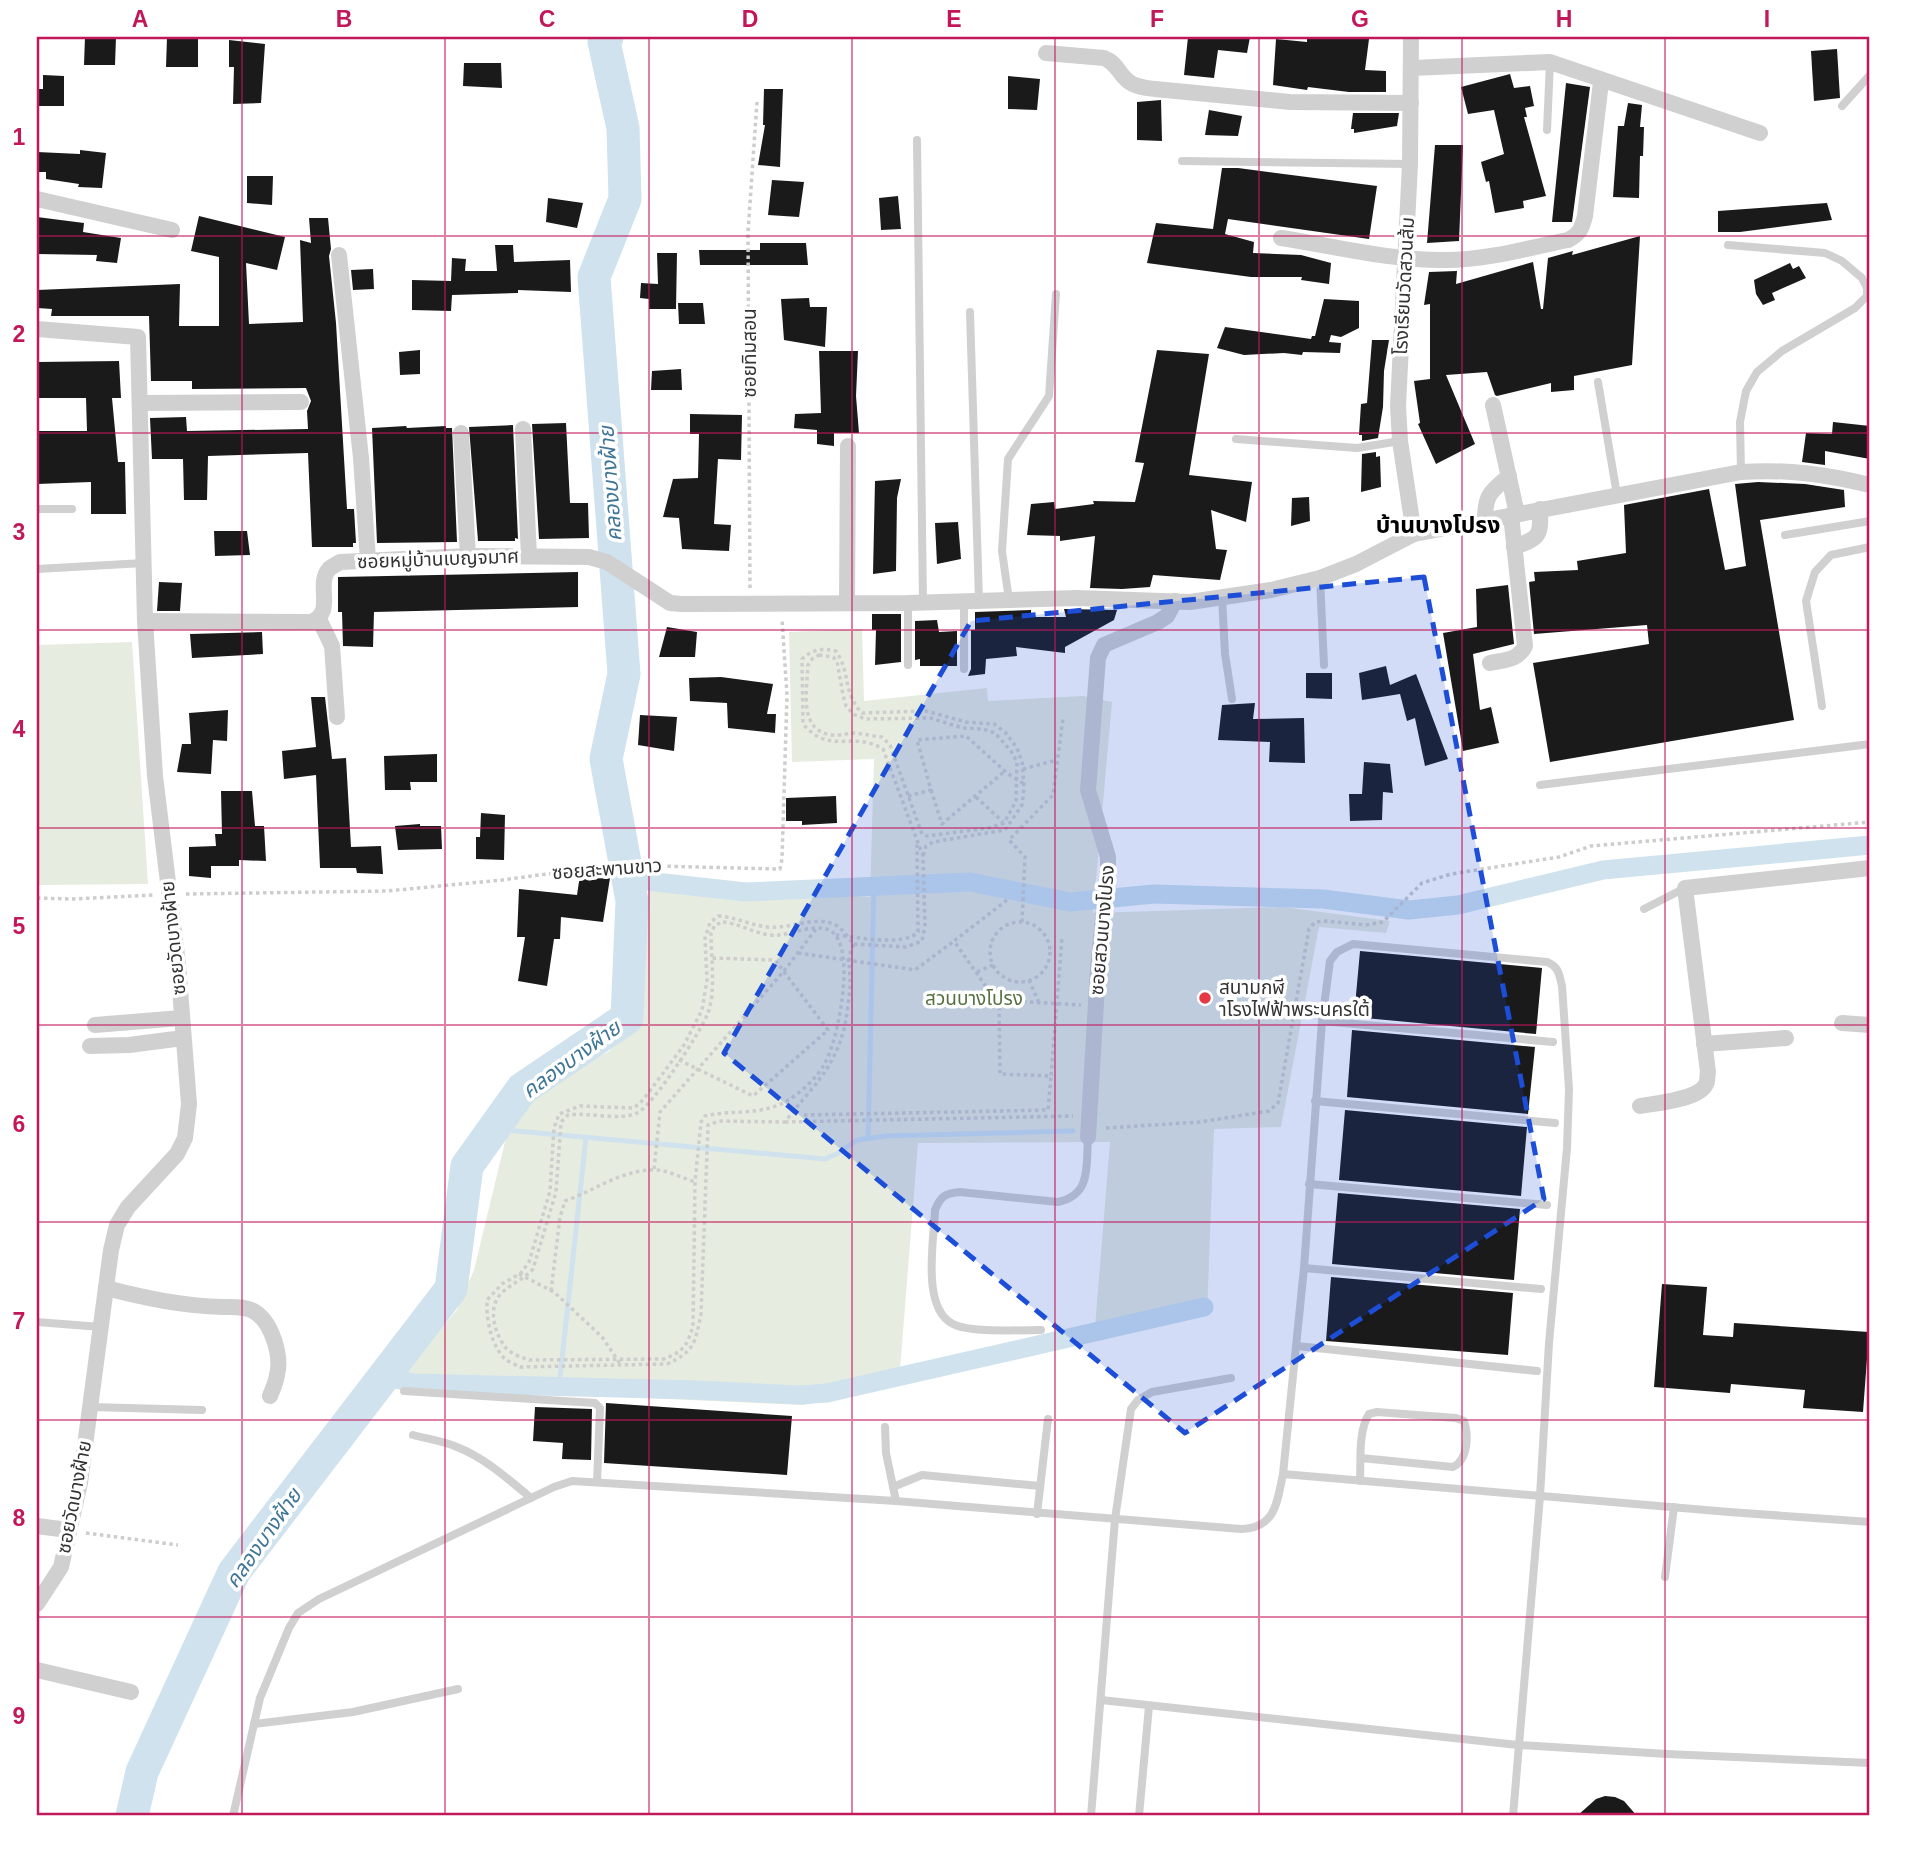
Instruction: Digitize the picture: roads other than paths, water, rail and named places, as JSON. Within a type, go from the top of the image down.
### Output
[{"type":"street","name":"โรงเรียนวัดสวนส้ม","points":[[1411,37],[1410,164],[1398,406],[1400,441],[1414,534]]},
{"type":"street","points":[[1045,53],[1104,58],[1112,61],[1126,80],[1136,86],[1155,89],[1290,102],[1411,103]]},
{"type":"street","points":[[1412,68],[1550,62],[1760,133]]},
{"type":"street","points":[[1281,238],[1405,257],[1444,260],[1478,258],[1577,236],[1585,216],[1601,82]]},
{"type":"street","points":[[37,199],[172,230]]},
{"type":"street","points":[[339,255],[361,458],[368,560]]},
{"type":"street","name":"ซอยวัดบางฝ้าย","points":[[37,329],[138,337],[145,621],[157,806],[178,964],[189,1104],[185,1138],[177,1154],[128,1207],[117,1225],[80,1483],[61,1567],[37,1603]]},
{"type":"street","points":[[140,403],[301,402]]},
{"type":"street","points":[[1490,663],[1516,657],[1522,653],[1525,646],[1509,476],[1493,405]]},
{"type":"street","points":[[523,429],[529,556]]},
{"type":"street","points":[[461,433],[468,556]]},
{"type":"street","points":[[848,446],[847,603],[1077,598],[1175,601],[1222,597],[1271,590],[1320,578],[1356,564],[1414,534],[1741,472],[1780,470],[1838,477],[1870,485]]},
{"type":"street","points":[[1485,520],[1485,500],[1509,476]]},
{"type":"street","points":[[1514,547],[1536,538],[1541,531],[1540,509]]},
{"type":"street","name":"ซอยหมู่บ้านเบญจมาศ","points":[[319,619],[324,611],[329,569],[340,562],[468,556],[572,555],[607,562],[670,603],[847,603]]},
{"type":"street","name":"ซอยสวนบางโปรง","points":[[1088,1130],[1108,857],[1088,790],[1098,658],[1104,646],[1158,622],[1167,615],[1175,601]]},
{"type":"street","points":[[145,621],[294,623],[319,619],[332,646],[337,717]]},
{"type":"street","points":[[1640,1106],[1691,1097],[1706,1085],[1708,1072],[1685,888],[1870,868]]},
{"type":"street","points":[[95,1025],[181,1018]]},
{"type":"street","points":[[1842,1023],[1870,1025]]},
{"type":"street","points":[[90,1046],[129,1045],[183,1038]]},
{"type":"street","points":[[1704,1044],[1786,1038]]},
{"type":"street","points":[[106,1288],[155,1301],[244,1308],[256,1312],[274,1341],[278,1360],[278,1374],[271,1396]]},
{"type":"street","points":[[37,1526],[68,1530]]},
{"type":"street","points":[[37,1670],[131,1692]]},
{"type":"lane","points":[[1547,130],[1550,62]]},
{"type":"lane","points":[[1842,106],[1870,75]]},
{"type":"lane","points":[[908,665],[916,603],[917,140]]},
{"type":"lane","points":[[1182,161],[1410,164]]},
{"type":"lane","points":[[1728,245],[1825,253],[1842,261],[1862,278],[1867,288],[1867,296],[1856,308],[1782,351],[1757,372],[1746,391],[1740,422],[1741,472]]},
{"type":"lane","points":[[1009,600],[1002,551],[1008,459],[1049,396],[1056,294]]},
{"type":"lane","points":[[964,669],[971,601],[970,312]]},
{"type":"lane","points":[[1598,382],[1617,495]]},
{"type":"lane","points":[[1236,439],[1357,448],[1400,441]]},
{"type":"lane","points":[[37,509],[72,509]]},
{"type":"lane","points":[[1785,535],[1870,521]]},
{"type":"lane","points":[[1822,706],[1806,601],[1815,572],[1831,555],[1870,547]]},
{"type":"lane","points":[[37,569],[144,563]]},
{"type":"lane","points":[[1320,578],[1324,665]]},
{"type":"lane","points":[[1222,597],[1226,664],[1232,699]]},
{"type":"lane","points":[[1541,785],[1870,744]]},
{"type":"lane","points":[[1644,909],[1685,888]]},
{"type":"lane","points":[[233,1816],[260,1698],[298,1613],[320,1599],[572,1481],[895,1501],[1252,1529],[1266,1521],[1275,1510],[1283,1474],[1304,1268],[1322,1021],[1330,961],[1337,952],[1353,944],[1547,962],[1559,970],[1562,986],[1569,1089],[1567,1148],[1549,1343],[1540,1496],[1513,1816]]},
{"type":"lane","points":[[1322,1021],[1553,1042]]},
{"type":"lane","points":[[1315,1101],[1555,1123]]},
{"type":"lane","points":[[1041,1330],[970,1328],[953,1324],[943,1316],[936,1305],[932,1290],[935,1210],[939,1199],[948,1193],[960,1192],[1058,1202],[1068,1200],[1077,1194],[1084,1182],[1088,1130]]},
{"type":"lane","points":[[1309,1184],[1547,1205]]},
{"type":"lane","points":[[1304,1268],[1541,1289]]},
{"type":"lane","points":[[37,1322],[101,1327]]},
{"type":"lane","points":[[1297,1346],[1537,1371]]},
{"type":"lane","points":[[1091,1816],[1115,1519],[1131,1409],[1138,1399],[1152,1392],[1231,1378]]},
{"type":"lane","points":[[404,1391],[595,1403],[600,1408],[597,1482]]},
{"type":"lane","points":[[90,1407],[202,1410]]},
{"type":"lane","points":[[1360,1481],[1361,1458],[1364,1421],[1369,1414],[1377,1412],[1456,1418],[1464,1421],[1466,1427],[1464,1458],[1460,1464],[1453,1466],[1361,1458]]},
{"type":"lane","points":[[1037,1514],[1048,1419]]},
{"type":"lane","points":[[885,1427],[886,1453],[895,1501]]},
{"type":"lane","points":[[413,1435],[455,1446],[472,1454],[493,1467],[531,1498]]},
{"type":"lane","points":[[1283,1474],[1870,1522]]},
{"type":"lane","points":[[893,1487],[922,1475],[1040,1486]]},
{"type":"lane","points":[[1665,1577],[1674,1507]]},
{"type":"lane","points":[[254,1724],[353,1712],[458,1689]]},
{"type":"lane","points":[[1101,1700],[1518,1745],[1870,1761]]},
{"type":"lane","points":[[1139,1816],[1149,1706]]},
{"type":"waterway","name":"คลองบางฝ้าย","points":[[132,1816],[142,1772],[234,1572],[451,1289],[467,1166],[522,1089],[627,1018],[632,901],[606,759],[624,674],[594,277],[625,199],[623,128],[604,42],[607,37]]},
{"type":"waterway","points":[[628,879],[746,892],[970,882],[1070,902],[1154,894],[1323,899],[1409,910],[1458,905],[1603,870],[1870,845]]},
{"type":"waterway","points":[[868,1139],[874,885]]},
{"type":"waterway","points":[[493,1129],[825,1159],[857,1140],[886,1136],[1073,1131]]},
{"type":"waterway","points":[[559,1387],[586,1137]]},
{"type":"waterway","points":[[382,1376],[414,1383],[800,1395],[827,1393],[1204,1307]]},
{"type":"place","name":"สนามกฬี าโรงไฟฟ้าพระนครใต้","points":[[1205,998]]},
{"type":"district","name":"บ้านบางโปรง","points":[[1438,525]]},
{"type":"park label","name":"สวนบางโปรง","points":[[974,998]]}]
